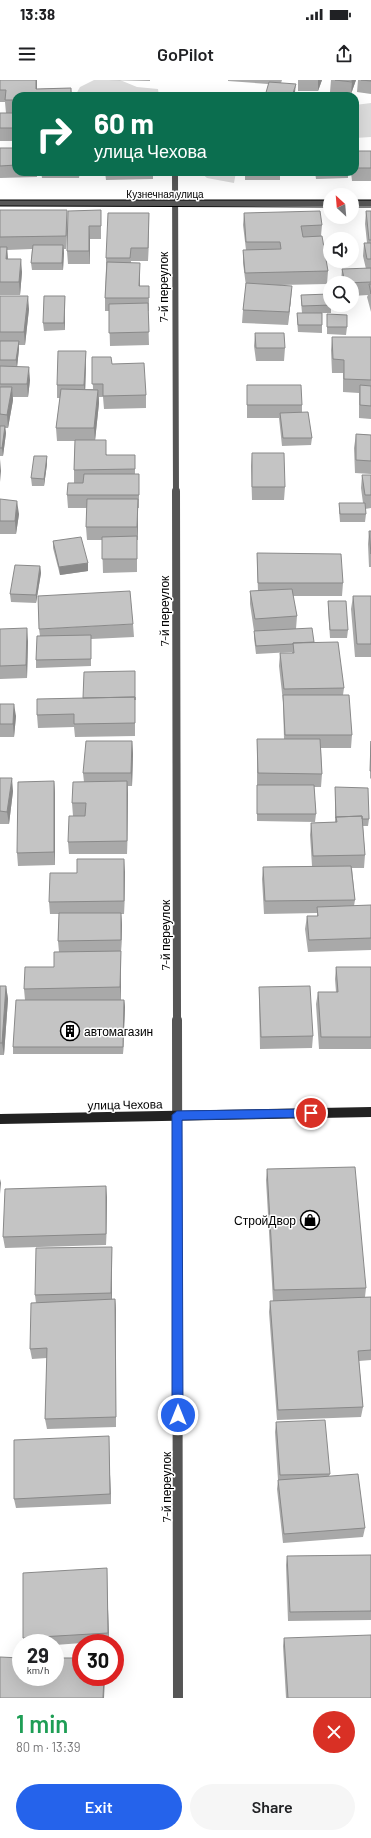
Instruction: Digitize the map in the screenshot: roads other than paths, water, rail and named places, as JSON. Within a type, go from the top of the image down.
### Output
[{"type":"main road","name":"улица Чехова","points":[[0,1119],[371,1112]]},
{"type":"street","name":"7-й переулок","points":[[175,176],[178,1698]]},
{"type":"street","name":"Кузнечная улица","points":[[0,203],[323,203]]},
{"type":"street","points":[[359,203],[371,204]]},
{"type":"tram line","points":[[0,200],[323,200]]},
{"type":"tram line","points":[[359,200],[371,200]]},
{"type":"tram line","points":[[0,206],[323,207]]},
{"type":"tram line","points":[[359,207],[371,207]]},
{"type":"place","name":"автомагазин","points":[[70,1031]]},
{"type":"place","name":"СтройДвор","points":[[310,1220]]}]
